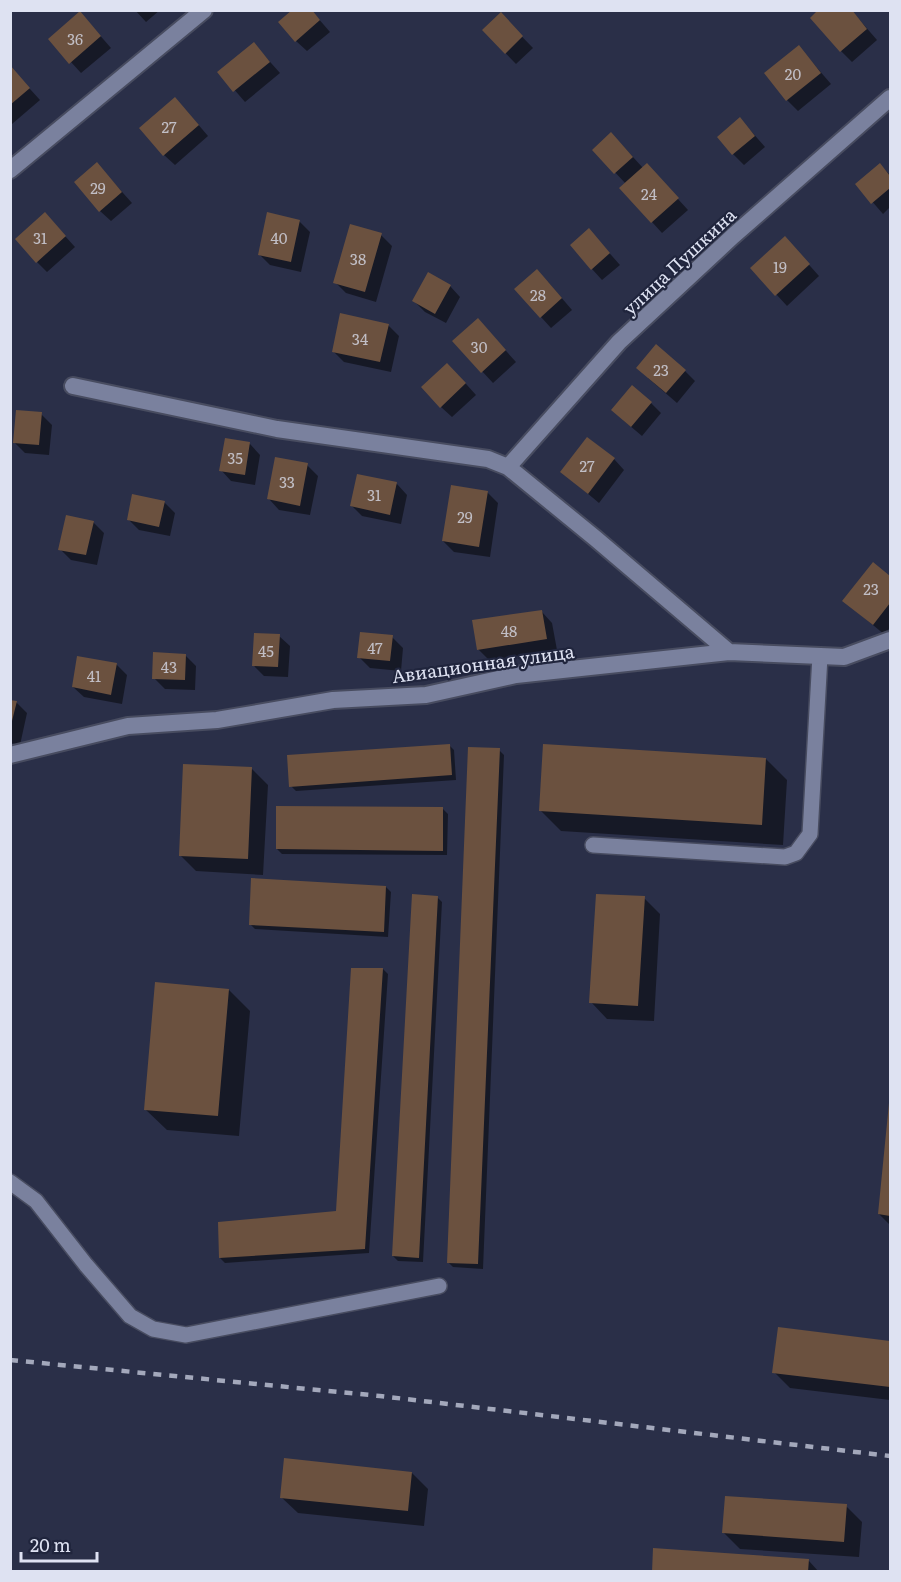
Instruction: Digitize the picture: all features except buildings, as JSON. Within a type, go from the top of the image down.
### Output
[{"type":"street","points":[[10,171],[204,10]]},
{"type":"street","name":"улица Пушкина","points":[[508,467],[619,342],[733,236],[891,98]]},
{"type":"street","points":[[73,386],[277,429],[488,459],[508,467],[729,652]]},
{"type":"street","name":"Авиационная улица","points":[[10,755],[128,726],[217,720],[333,700],[426,695],[516,675],[729,652],[844,657],[891,640]]},
{"type":"lane","points":[[593,845],[785,857],[796,853],[810,834],[820,656]]},
{"type":"lane","points":[[10,1182],[36,1201],[130,1316],[153,1329],[186,1335],[439,1286]]},
{"type":"railway","points":[[10,1360],[380,1396],[890,1456]]}]
